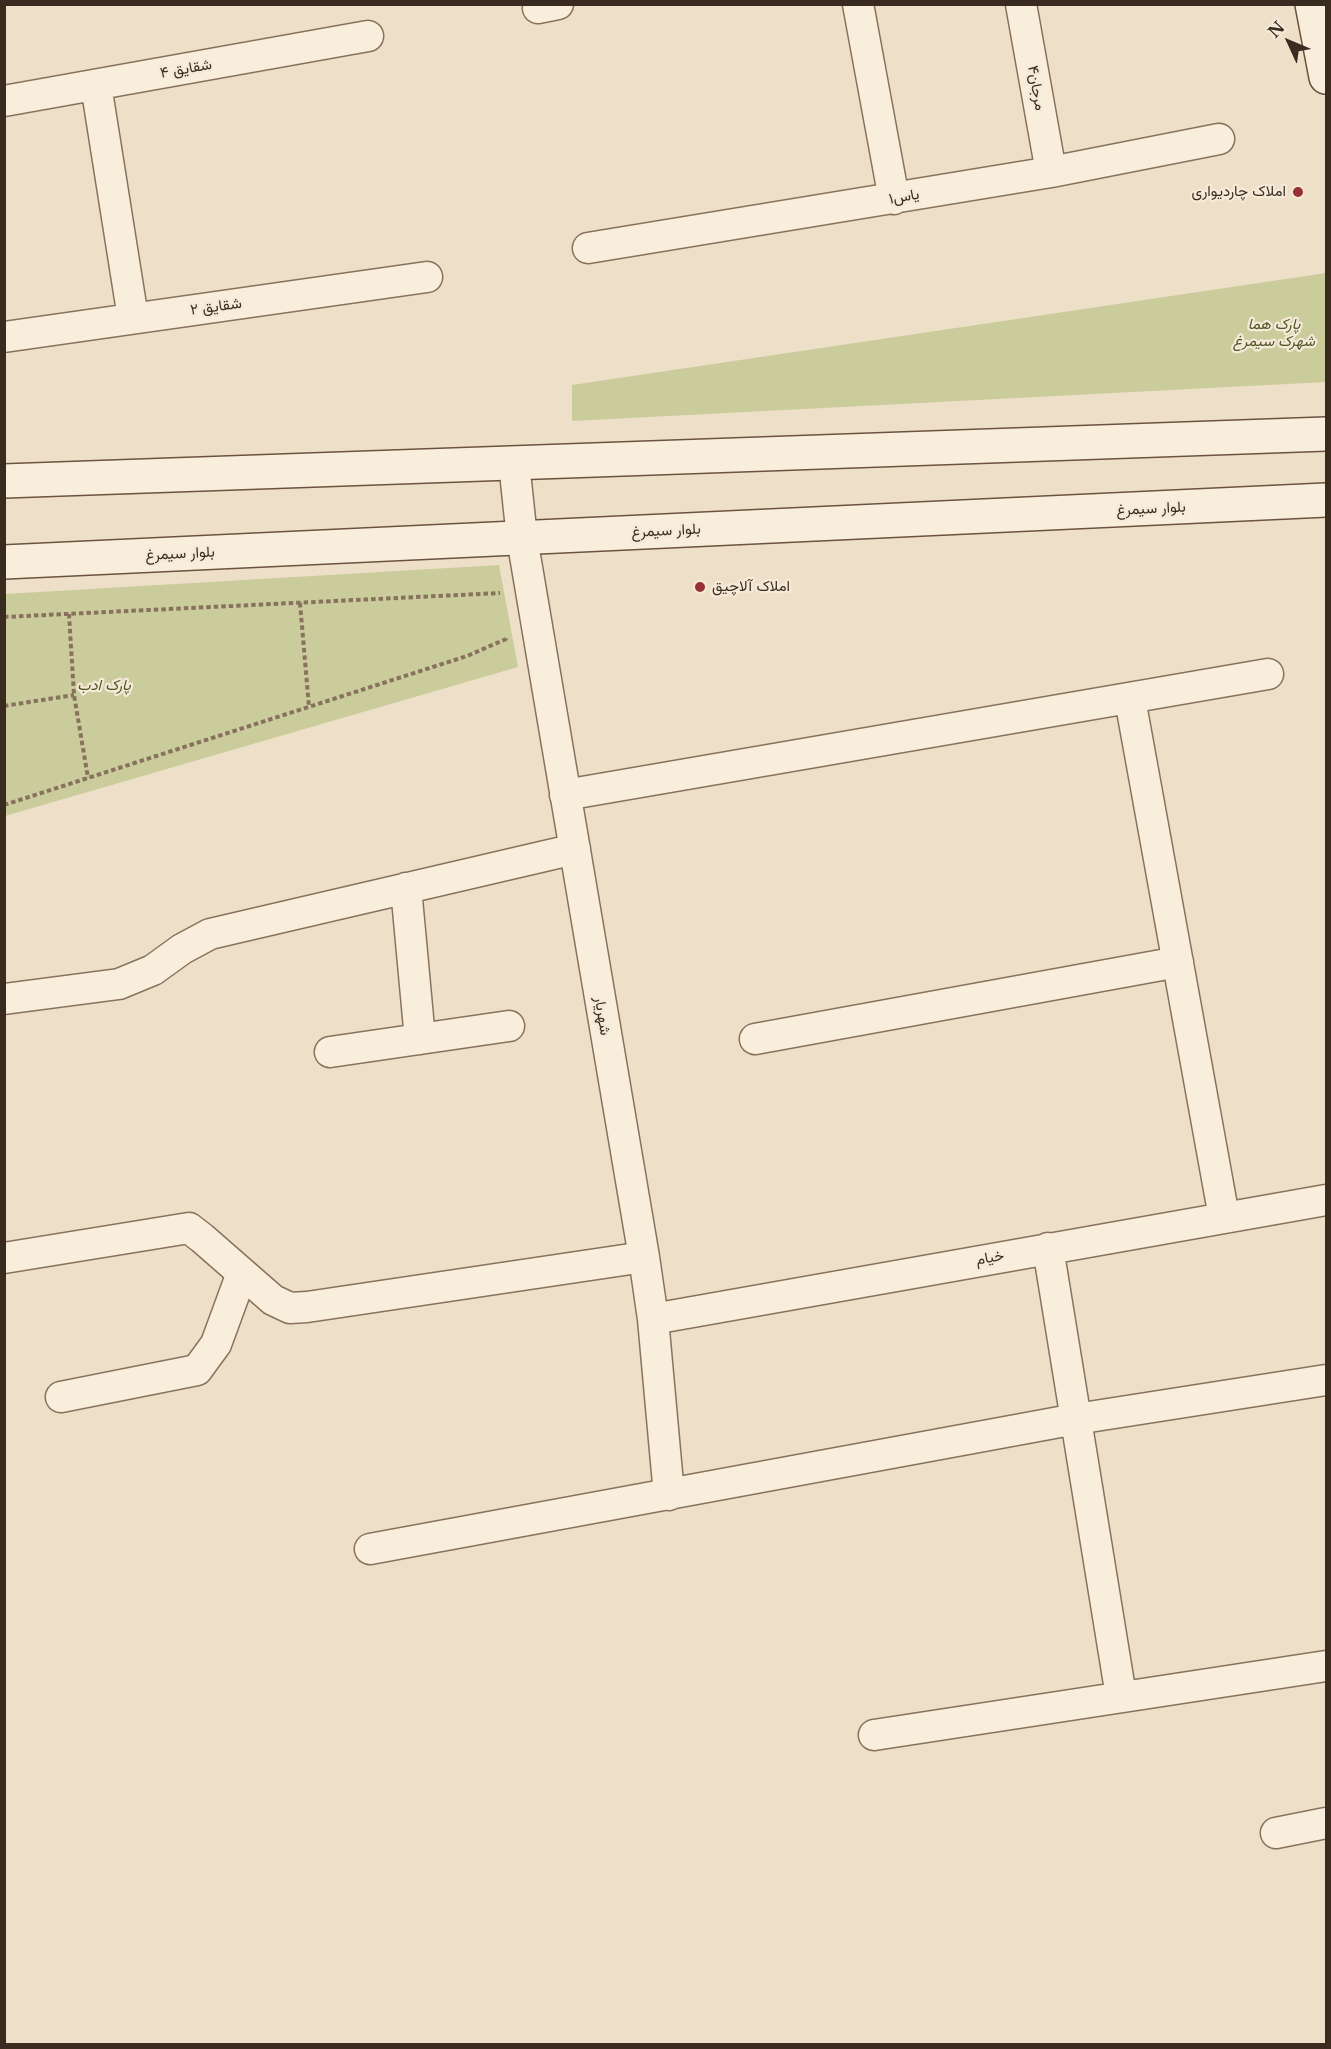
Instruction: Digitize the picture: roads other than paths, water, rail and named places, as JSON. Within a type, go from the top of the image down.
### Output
[{"type":"main road","points":[[1312,4],[1326,77]]},
{"type":"main road","points":[[4,481],[1326,434]]},
{"type":"main road","name":"بلوار سیمرغ","points":[[4,562],[1326,500]]},
{"type":"street","points":[[858,4],[894,199]]},
{"type":"street","name":"مرجان۴","points":[[1022,4],[1051,172]]},
{"type":"street","name":"شقایق ۴","points":[[4,101],[368,36]]},
{"type":"street","points":[[96,85],[133,318]]},
{"type":"street","name":"یاس۱","points":[[588,248],[1051,172],[1219,139]]},
{"type":"street","name":"شقایق ۲","points":[[4,337],[427,277]]},
{"type":"street","name":"شهریار","points":[[514,463],[522,538],[644,1257],[653,1319],[669,1495]]},
{"type":"street","points":[[565,795],[1268,674]]},
{"type":"street","points":[[1130,699],[1224,1216]]},
{"type":"street","points":[[4,999],[119,984],[153,970],[182,949],[210,934],[575,849]]},
{"type":"street","points":[[406,888],[420,1039]]},
{"type":"street","points":[[755,1039],[1178,962]]},
{"type":"street","points":[[330,1052],[509,1026]]},
{"type":"street","name":"خیام","points":[[653,1319],[1224,1216],[1326,1200]]},
{"type":"street","points":[[4,1258],[189,1228],[273,1300],[290,1308],[644,1257]]},
{"type":"street","points":[[1048,1248],[1121,1696]]},
{"type":"street","points":[[61,1397],[197,1370],[216,1344],[242,1273]]},
{"type":"street","points":[[370,1550],[1076,1419],[1326,1380]]},
{"type":"street","points":[[874,1735],[1326,1666]]},
{"type":"street","points":[[1276,1833],[1326,1823]]},
{"type":"place","name":"املاک چاردیواری","points":[[1298,192]]},
{"type":"place","name":"املاک آلاچیق","points":[[700,587]]},
{"type":"park label","name":"پارک هما شهرک سیمرغ","points":[[1274,334]]},
{"type":"park label","name":"پارک ادب","points":[[104,686]]}]
